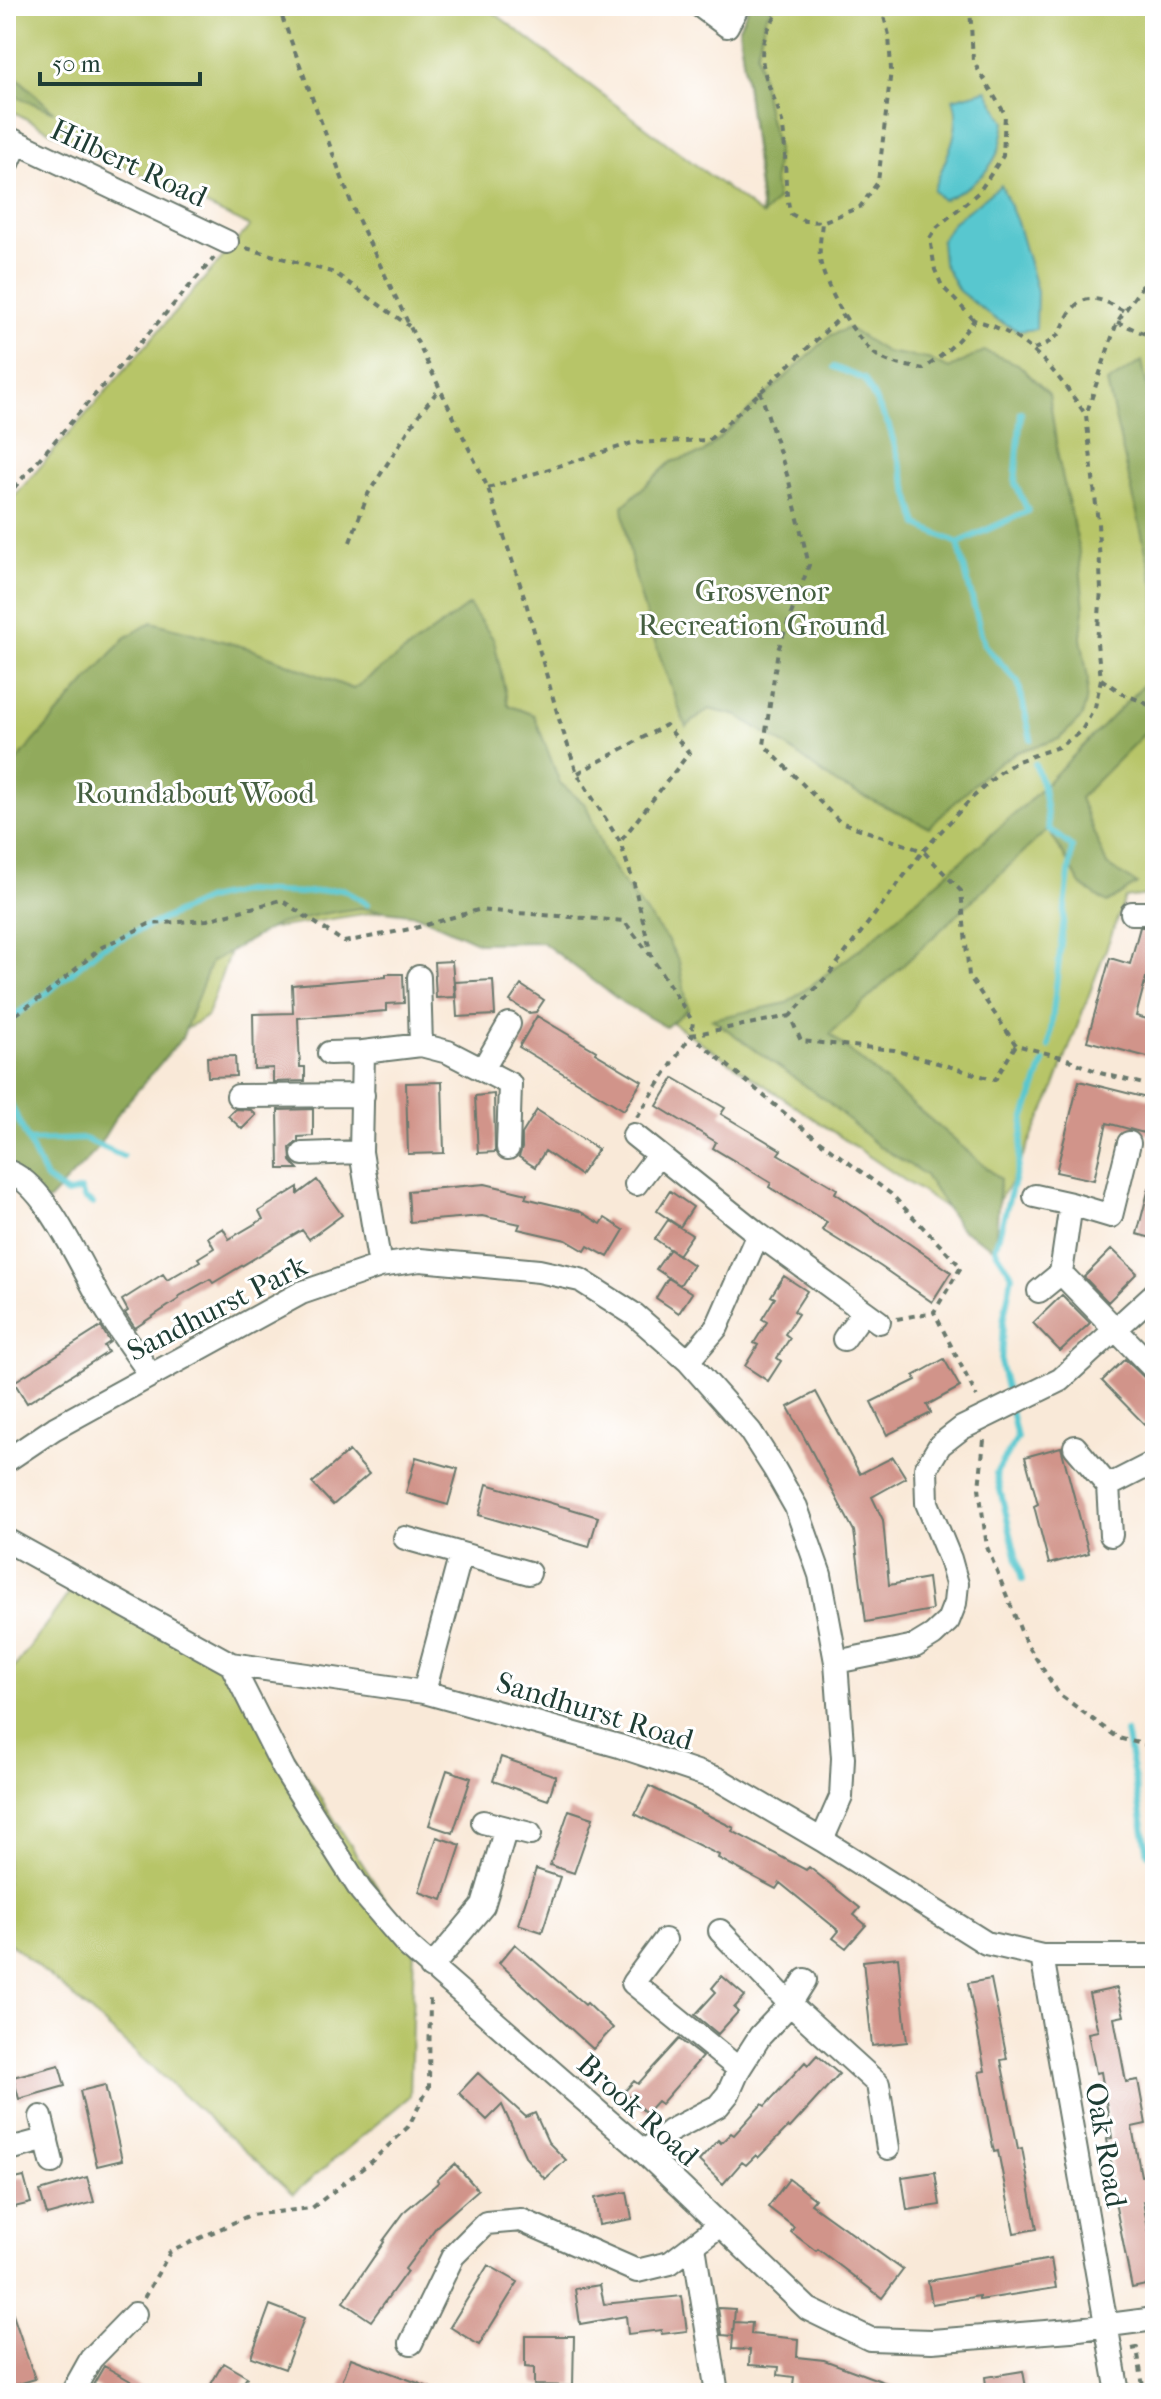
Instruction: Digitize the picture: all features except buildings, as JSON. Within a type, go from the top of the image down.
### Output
[{"type":"street","points":[[700,6],[727,26],[738,6]]},
{"type":"street","points":[[6,168],[12,140]]},
{"type":"street","name":"Hilbert Road","points":[[12,140],[227,242]]},
{"type":"street","points":[[1132,913],[1155,913]]},
{"type":"street","points":[[419,977],[421,1045]]},
{"type":"street","points":[[483,1069],[509,1024]]},
{"type":"street","points":[[329,1053],[421,1045],[448,1052],[483,1069],[510,1084],[508,1148]]},
{"type":"street","points":[[363,1052],[361,1152],[380,1266]]},
{"type":"street","points":[[238,1096],[363,1095]]},
{"type":"street","points":[[632,1130],[658,1155],[758,1234],[871,1317],[844,1339]]},
{"type":"street","points":[[1035,1196],[1111,1216],[1129,1143]]},
{"type":"street","points":[[303,1154],[361,1152]]},
{"type":"street","points":[[636,1184],[658,1155]]},
{"type":"street","points":[[6,1171],[34,1189],[108,1313],[151,1375]]},
{"type":"street","points":[[1039,1291],[1061,1273],[1071,1204]]},
{"type":"street","points":[[688,1361],[717,1327],[758,1234]]},
{"type":"street","name":"Sandhurst Park","points":[[6,1461],[55,1428],[301,1293],[380,1266],[420,1260],[539,1271],[580,1280],[635,1315],[688,1361],[750,1431],[796,1507],[820,1575],[836,1662],[843,1758],[841,1797],[822,1840]]},
{"type":"street","points":[[1061,1273],[1155,1370]]},
{"type":"street","points":[[836,1662],[915,1646],[948,1621],[955,1603],[957,1584],[927,1503],[926,1468],[940,1445],[962,1428],[1060,1380],[1155,1293]]},
{"type":"street","points":[[1075,1447],[1108,1486],[1111,1535]]},
{"type":"street","points":[[1108,1486],[1155,1462]]},
{"type":"street","points":[[405,1538],[529,1573]]},
{"type":"street","name":"Sandhurst Road","points":[[6,1540],[231,1664],[424,1692],[619,1746],[718,1779],[986,1943],[1042,1956],[1155,1956]]},
{"type":"street","points":[[424,1692],[461,1554]]},
{"type":"street","name":"Brook Road","points":[[231,1664],[284,1769],[361,1891],[408,1946],[644,2152],[808,2309],[870,2339],[932,2341],[1071,2330],[1155,2319]]},
{"type":"street","points":[[483,1822],[530,1834]]},
{"type":"street","points":[[431,1968],[483,1906],[506,1828]]},
{"type":"street","points":[[720,1931],[790,2004],[878,2084],[888,2148]]},
{"type":"street","points":[[665,1940],[633,1983],[739,2069]]},
{"type":"street","name":"Oak Road","points":[[1042,1956],[1118,2393]]},
{"type":"street","points":[[644,2152],[670,2131],[718,2106],[728,2094],[739,2069],[760,2036],[790,2004],[805,1980]]},
{"type":"street","points":[[6,2150],[44,2128],[52,2162]]},
{"type":"street","points":[[411,2343],[453,2256],[486,2223],[521,2220],[637,2271],[670,2263],[720,2225]]},
{"type":"street","points":[[694,2246],[717,2393]]},
{"type":"street","points":[[72,2393],[91,2359],[135,2314]]},
{"type":"path","points":[[278,6],[355,213],[488,488],[577,773],[620,842],[652,958]]},
{"type":"path","points":[[782,6],[765,37],[762,57],[781,121],[785,195],[791,214],[805,221],[822,222],[860,207],[878,182],[891,70],[889,35],[881,6]]},
{"type":"path","points":[[970,6],[973,61],[1005,114],[1003,156],[979,192],[937,227],[930,238],[935,270],[942,286],[974,320],[1003,329],[1034,349],[1086,415]]},
{"type":"path","points":[[1143,6],[1155,30]]},
{"type":"path","points":[[822,222],[820,260],[825,276],[862,343],[880,358],[923,369],[946,353],[974,320]]},
{"type":"path","points":[[6,497],[227,242],[335,273],[411,327]]},
{"type":"path","points":[[691,1035],[790,1016],[830,973],[923,851],[971,799],[999,773],[1018,761],[1058,747],[1082,730],[1095,707],[1101,679],[1097,643],[1101,590],[1098,523],[1086,415],[1117,322],[1155,268]]},
{"type":"path","points":[[1034,349],[1049,343],[1060,333],[1070,312],[1087,299],[1102,300],[1124,311]]},
{"type":"path","points":[[488,488],[632,443],[709,440],[844,314]]},
{"type":"path","points":[[1117,322],[1155,338]]},
{"type":"path","points":[[350,542],[368,494],[417,417],[440,388]]},
{"type":"path","points":[[760,391],[789,481],[809,565],[778,650],[764,745],[840,822],[923,851],[961,891],[969,976],[1016,1045],[1065,1058],[1100,1073],[1155,1087]]},
{"type":"path","points":[[1101,679],[1155,711]]},
{"type":"path","points":[[577,773],[666,725],[689,753],[620,842]]},
{"type":"path","points":[[6,1021],[46,994],[102,947],[149,924],[207,920],[281,900],[344,942],[415,928],[478,910],[624,921],[693,1022],[691,1035],[632,1130]]},
{"type":"path","points":[[790,1016],[801,1041],[894,1050],[995,1080],[1016,1045]]},
{"type":"path","points":[[691,1035],[806,1131],[891,1194],[961,1267],[934,1312]]},
{"type":"path","points":[[871,1317],[934,1312]]},
{"type":"path","points":[[934,1312],[991,1414],[979,1488],[987,1547],[1025,1641],[1059,1694],[1118,1738],[1155,1747]]},
{"type":"path","points":[[135,2314],[170,2252],[250,2215],[312,2208],[372,2161],[408,2127],[429,2087],[431,1968]]},
{"type":"green space","name":"Grosvenor Recreation Ground","points":[[6,6],[485,6],[762,215],[739,27],[749,6],[1155,6],[1155,894],[1125,898],[1052,1094],[1010,1184],[978,1230],[544,936],[451,900],[236,934],[207,1016],[6,1137],[6,506],[250,226],[6,108]]},
{"type":"green space","points":[[749,6],[772,6],[765,19],[757,52],[777,149],[774,182],[777,200],[763,215],[739,27]]},
{"type":"green space","points":[[6,67],[54,112],[6,92]]},
{"type":"green space","points":[[848,328],[886,352],[928,359],[949,369],[984,351],[1018,364],[1049,394],[1059,462],[1078,543],[1084,609],[1081,638],[1088,678],[1082,717],[1059,739],[1017,752],[991,768],[929,827],[837,784],[786,746],[738,716],[709,709],[686,727],[647,618],[627,535],[623,506],[671,462],[703,453],[831,335]]},
{"type":"green space","points":[[1142,361],[1155,426],[1155,590],[1107,383]]},
{"type":"green space","name":"Roundabout Wood","points":[[469,605],[494,640],[508,705],[534,715],[560,783],[586,805],[606,856],[668,941],[679,962],[688,1009],[666,1027],[623,1003],[542,942],[479,943],[417,915],[360,908],[278,924],[211,962],[182,1038],[119,1112],[95,1152],[48,1201],[6,1184],[6,773],[125,638],[152,622],[248,648],[353,689]]},
{"type":"green space","points":[[1155,673],[1155,723],[1080,798],[1107,865],[1137,884],[1107,903],[1081,885],[1048,829],[830,1034],[1000,1179],[995,1249],[960,1228],[924,1174],[877,1145],[828,1102],[712,1019],[787,1003],[864,946],[1026,804]]},
{"type":"green space","points":[[72,1589],[243,1676],[414,1945],[410,2096],[293,2194],[65,1989],[6,1940],[6,1679]]},
{"type":"water","points":[[987,90],[1005,122],[999,150],[981,176],[967,188],[942,200],[933,190],[954,134],[956,110],[953,99]]},
{"type":"water","points":[[1001,185],[1017,222],[1037,291],[1036,329],[1019,331],[995,319],[959,291],[943,263],[941,241],[953,222]]},
{"type":"waterway","points":[[834,367],[864,379],[889,426],[918,525],[958,543],[1028,511],[1015,483],[1021,412]]},
{"type":"waterway","points":[[958,543],[984,645],[1018,682],[1031,739]]},
{"type":"waterway","points":[[1035,764],[1043,787],[1049,829],[1072,847],[1049,1047]]},
{"type":"waterway","points":[[6,1021],[46,994],[102,947],[207,899],[244,891],[300,893],[343,889],[367,904]]},
{"type":"waterway","points":[[1022,1580],[996,1473],[1017,1438],[1001,1366],[1003,1322],[1012,1275],[995,1249],[1018,1166],[1024,1120],[1044,1062]]},
{"type":"waterway","points":[[6,1094],[46,1179],[67,1194],[81,1190],[84,1198],[93,1204]]},
{"type":"waterway","points":[[29,1141],[85,1139],[123,1156]]},
{"type":"waterway","points":[[1126,1732],[1148,1854]]}]
